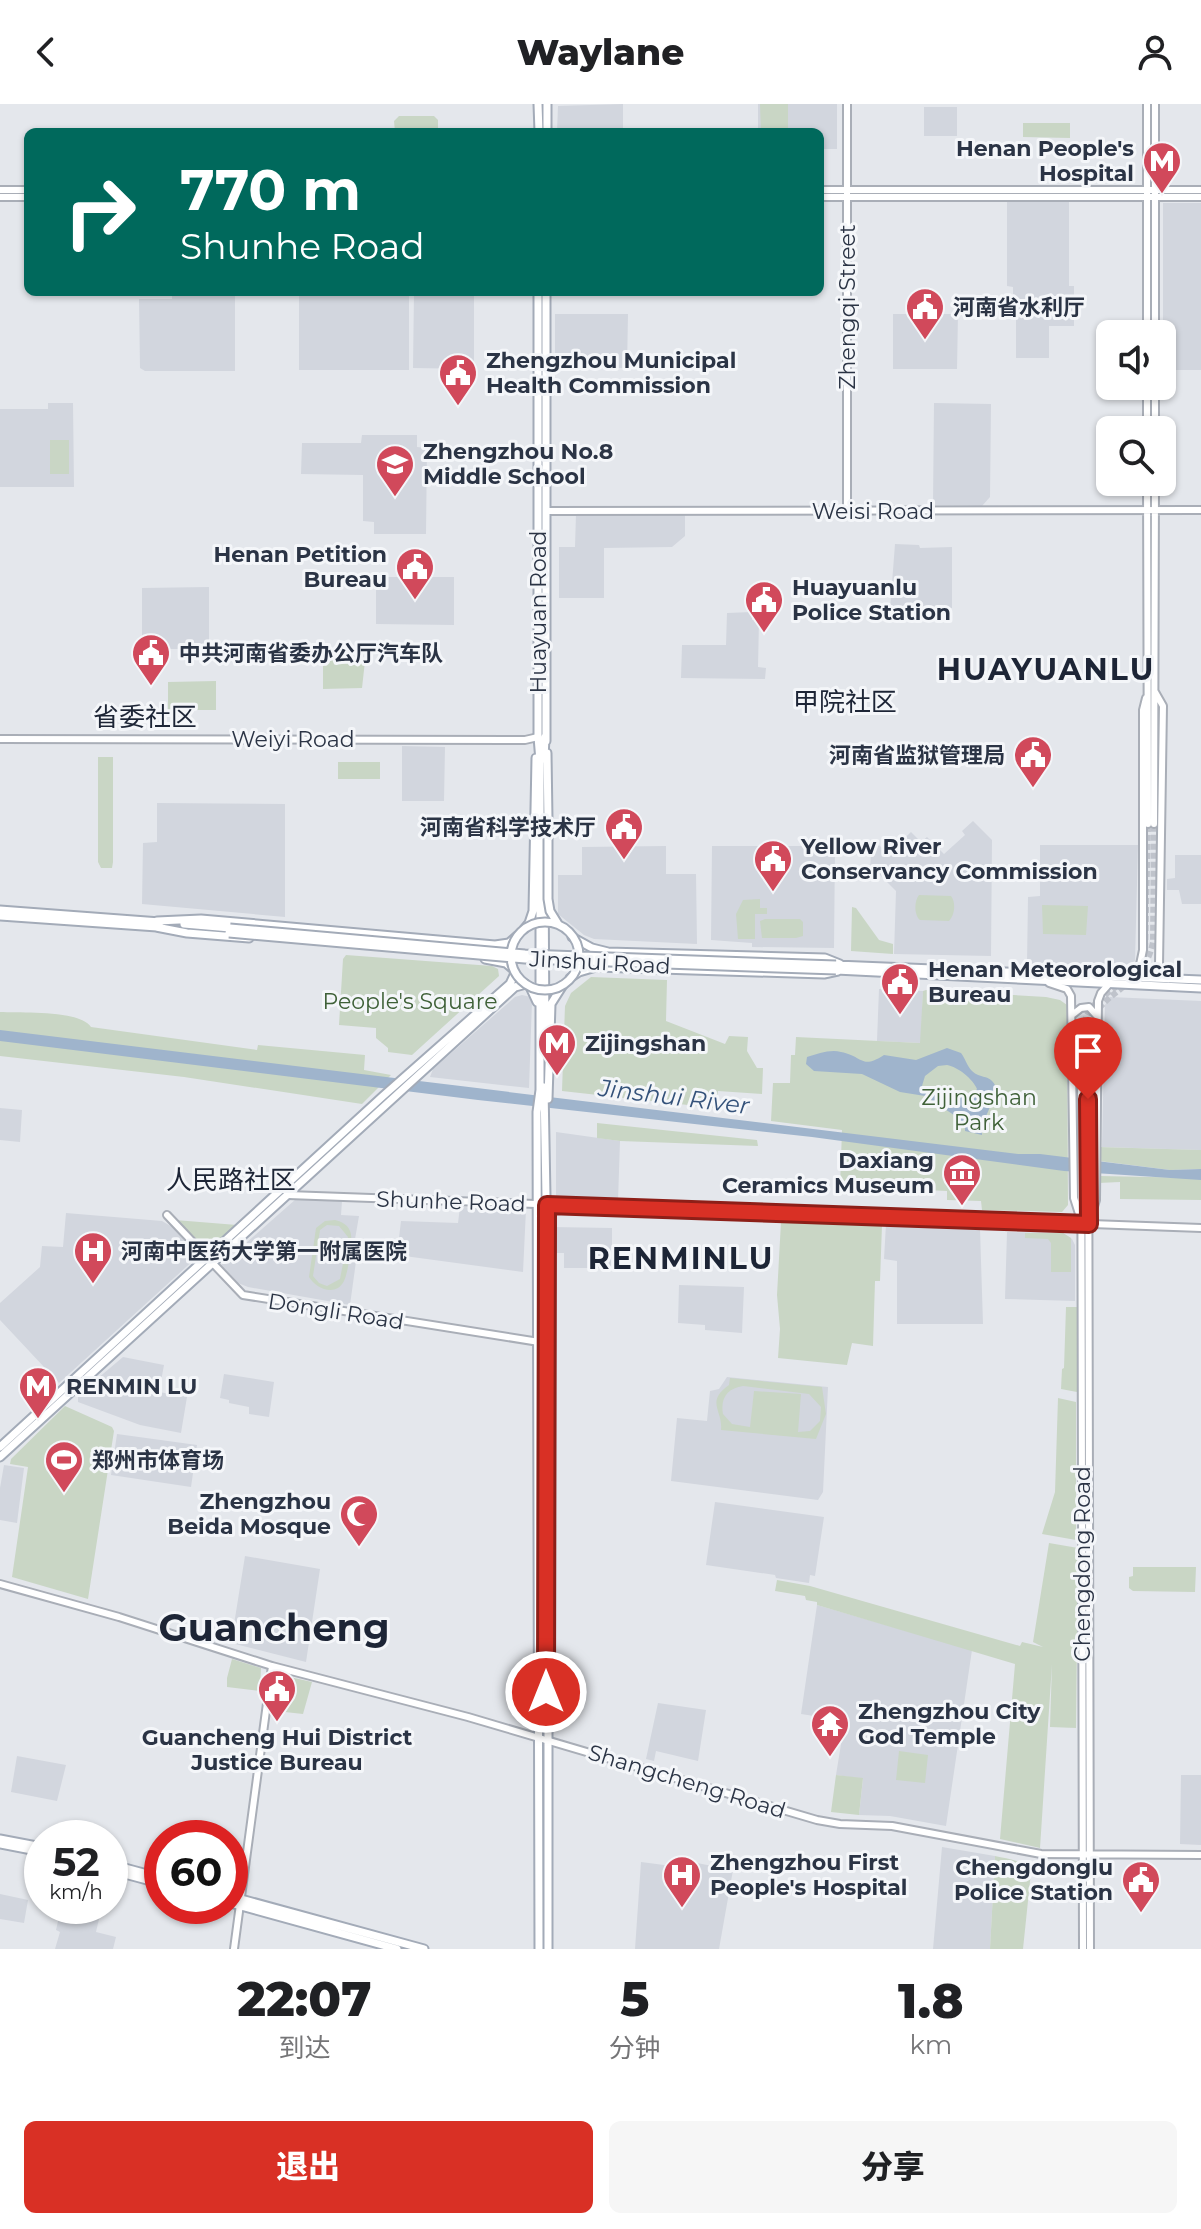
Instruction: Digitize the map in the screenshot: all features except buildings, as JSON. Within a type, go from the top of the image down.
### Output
[{"type":"main road","points":[[538,104],[539,128]]},
{"type":"main road","points":[[547,104],[547,128]]},
{"type":"main road","name":"Huayuan Road","points":[[538,296],[542,737],[549,760],[548,899],[550,911],[559,926]]},
{"type":"main road","name":"Huayuan Road","points":[[524,929],[533,911],[535,819],[542,737],[546,296]]},
{"type":"main road","points":[[539,1949],[542,1738],[542,737]]},
{"type":"main road","name":"Jinshui Road","points":[[0,913],[229,930],[539,960],[1201,980]]},
{"type":"main road","points":[[156,924],[201,919],[495,945],[509,943],[524,929],[541,923],[559,926],[592,948],[608,952],[825,958],[839,968]]},
{"type":"main road","points":[[156,924],[187,933],[506,963],[528,985],[537,1004],[536,1046],[542,1113]]},
{"type":"main road","points":[[0,1447],[287,1194],[510,984],[514,971],[511,954],[517,936]]},
{"type":"main road","points":[[570,978],[579,956],[572,937]]},
{"type":"main road","points":[[542,1090],[550,1047],[551,1004],[563,985],[579,972],[596,967],[824,974],[839,968]]},
{"type":"main road","name":"Jinshui Road","points":[[839,968],[1046,982],[1201,988]]},
{"type":"main road","points":[[0,1457],[276,1194],[515,987],[528,985],[544,990],[563,985]]},
{"type":"main road","points":[[542,1205],[539,1342],[542,1738],[548,1949]]},
{"type":"main road","points":[[0,1841],[24,1846]]},
{"type":"main road","points":[[248,1904],[397,1949]]},
{"type":"main road","points":[[248,1904],[424,1949]]},
{"type":"street","name":"Zhengqi Street","points":[[847,104],[847,511]]},
{"type":"street","points":[[1147,104],[1155,320]]},
{"type":"street","points":[[1147,320],[1155,104]]},
{"type":"street","points":[[0,190],[24,190]]},
{"type":"street","points":[[1151,194],[1201,190]]},
{"type":"street","points":[[824,191],[847,194]]},
{"type":"street","points":[[824,197],[1151,194],[1201,197]]},
{"type":"street","points":[[0,197],[24,197]]},
{"type":"street","points":[[1149,496],[1151,824]]},
{"type":"street","points":[[1151,510],[1153,496]]},
{"type":"street","name":"Weisi Road","points":[[546,511],[1201,510]]},
{"type":"street","points":[[1128,977],[1139,969],[1143,950],[1143,710],[1151,692]]},
{"type":"street","points":[[1151,692],[1163,706],[1159,965],[1162,975],[1168,979]]},
{"type":"street","name":"Weiyi Road","points":[[0,739],[525,740],[542,737]]},
{"type":"street","points":[[1046,982],[1062,986],[1070,992],[1085,1178]]},
{"type":"street","points":[[1085,1156],[1099,996],[1109,984]]},
{"type":"street","points":[[1072,1015],[1081,1008],[1089,1007],[1098,1019]]},
{"type":"street","points":[[1084,1042],[1085,1178],[1096,1200],[1086,1224]]},
{"type":"street","name":"Chengdong Road","points":[[1083,1949],[1086,1855],[1085,1178]]},
{"type":"street","name":"Shunhe Road","points":[[276,1194],[1201,1228]]},
{"type":"street","name":"Dongli Road","points":[[167,1215],[237,1292],[249,1297],[539,1342]]},
{"type":"street","name":"Shangcheng Road","points":[[0,1584],[116,1616],[272,1666],[542,1738],[817,1820],[892,1826],[1026,1852],[1201,1855]]},
{"type":"street","points":[[248,1843],[272,1666]]},
{"type":"street","name":"Chengdong Road","points":[[1086,1855],[1090,1949]]},
{"type":"street","points":[[234,1949],[237,1924]]},
{"type":"shaded area","points":[[623,104],[623,128],[557,128],[558,106]]},
{"type":"shaded area","points":[[758,104],[837,104],[837,149],[824,149],[824,128],[758,128]]},
{"type":"shaded area","points":[[924,107],[957,107],[957,136],[924,136]]},
{"type":"shaded area","points":[[1007,202],[1069,202],[1069,286],[1074,286],[1074,326],[1049,326],[1049,358],[1016,358],[1016,308],[1013,308],[1013,287],[1007,286]]},
{"type":"shaded area","points":[[1163,203],[1201,203],[1201,370],[1176,370],[1176,320],[1163,320]]},
{"type":"shaded area","points":[[172,296],[235,296],[235,371],[145,371],[140,368],[139,299],[172,299]]},
{"type":"shaded area","points":[[299,296],[409,296],[409,370],[299,370]]},
{"type":"shaded area","points":[[414,296],[474,296],[474,369],[413,368]]},
{"type":"shaded area","points":[[555,314],[628,314],[627,368],[555,368]]},
{"type":"shaded area","name":"河南省水利厅","points":[[893,314],[958,314],[957,369],[893,369]]},
{"type":"shaded area","points":[[48,403],[73,403],[74,487],[0,487],[0,409],[48,409]]},
{"type":"shaded area","points":[[934,403],[991,404],[990,497],[982,506],[933,505]]},
{"type":"shaded area","name":"Zhengzhou No.8 Middle School","points":[[362,435],[417,435],[417,447],[427,448],[426,534],[374,534],[374,522],[363,521],[363,475],[301,474],[302,443],[361,443]]},
{"type":"shaded area","points":[[685,513],[685,536],[672,547],[604,548],[604,598],[559,598],[559,547],[575,547],[576,514]]},
{"type":"shaded area","points":[[895,544],[919,545],[920,548],[952,547],[952,608],[890,609]]},
{"type":"shaded area","name":"Henan Petition Bureau","points":[[376,577],[454,577],[454,625],[376,624]]},
{"type":"shaded area","points":[[209,587],[209,649],[142,649],[142,588]]},
{"type":"shaded area","points":[[752,612],[752,620],[759,620],[758,667],[766,668],[765,679],[681,678],[682,645],[726,645],[727,613]]},
{"type":"shaded area","points":[[402,746],[445,747],[444,801],[402,801]]},
{"type":"shaded area","points":[[157,803],[285,804],[285,917],[142,904],[143,843],[157,842]]},
{"type":"shaded area","points":[[973,821],[992,840],[991,956],[894,954],[896,891],[876,871],[870,870],[871,852],[879,845],[888,854],[911,832],[921,842],[927,837],[944,854],[965,835],[962,831]]},
{"type":"shaded area","points":[[1040,845],[1138,845],[1135,961],[1123,967],[1027,964],[1028,897],[1040,896]]},
{"type":"shaded area","points":[[666,846],[666,874],[696,874],[697,944],[594,939],[584,935],[558,914],[558,875],[582,875],[582,847]]},
{"type":"shaded area","name":"Yellow River Conservancy Commission","points":[[712,846],[835,846],[834,948],[752,947],[752,943],[711,940]]},
{"type":"shaded area","points":[[1175,855],[1201,855],[1201,904],[1182,904],[1179,890],[1167,890],[1167,879],[1175,878]]},
{"type":"shaded area","name":"Henan Meteorological Bureau","points":[[879,989],[923,991],[921,1043],[877,1041]]},
{"type":"shaded area","points":[[515,997],[531,997],[532,1001],[529,1088],[430,1077],[433,1069]]},
{"type":"shaded area","points":[[1110,997],[1201,1001],[1201,1150],[1102,1147],[1105,1005]]},
{"type":"shaded area","points":[[0,1108],[22,1110],[20,1142],[0,1140]]},
{"type":"shaded area","points":[[556,1132],[620,1141],[618,1201],[556,1200]]},
{"type":"shaded area","points":[[296,1199],[342,1201],[341,1215],[359,1216],[350,1305],[248,1287],[238,1283],[221,1265]]},
{"type":"shaded area","points":[[460,1207],[526,1209],[523,1272],[397,1255],[401,1221],[458,1223]]},
{"type":"shaded area","name":"河南中医药大学第一附属医院","points":[[66,1213],[162,1221],[174,1228],[197,1257],[59,1383],[0,1320],[0,1303],[40,1267],[42,1246],[63,1247]]},
{"type":"shaded area","points":[[886,1224],[980,1229],[983,1324],[897,1324],[897,1261],[884,1259]]},
{"type":"shaded area","points":[[551,1227],[612,1228],[612,1268],[564,1268],[564,1253],[551,1253]]},
{"type":"shaded area","points":[[1007,1232],[1063,1233],[1072,1239],[1075,1245],[1075,1301],[1005,1299]]},
{"type":"shaded area","points":[[679,1285],[744,1287],[742,1333],[705,1330],[705,1325],[678,1323]]},
{"type":"shaded area","points":[[123,1357],[164,1365],[159,1392],[187,1397],[181,1433],[140,1425],[78,1402],[78,1395]]},
{"type":"shaded area","points":[[224,1374],[274,1382],[269,1417],[249,1414],[249,1407],[220,1398]]},
{"type":"shaded area","points":[[727,1377],[828,1387],[823,1492],[818,1500],[671,1481],[677,1418],[707,1421],[710,1391],[719,1389]]},
{"type":"shaded area","points":[[117,1434],[197,1445],[191,1487],[111,1475]]},
{"type":"shaded area","points":[[4,1465],[24,1468],[17,1523],[0,1520]]},
{"type":"shaded area","points":[[715,1502],[824,1517],[815,1576],[810,1575],[809,1583],[706,1565]]},
{"type":"shaded area","points":[[245,1556],[320,1569],[306,1662],[231,1643]]},
{"type":"shaded area","points":[[817,1605],[972,1650],[946,1826],[890,1816],[859,1815],[863,1779],[836,1775],[842,1738],[832,1736],[834,1719],[801,1714]]},
{"type":"shaded area","points":[[658,1703],[706,1710],[698,1761],[656,1751],[654,1761],[646,1759]]},
{"type":"shaded area","points":[[17,1756],[66,1765],[57,1801],[11,1792]]},
{"type":"shaded area","points":[[1181,1775],[1201,1775],[1201,1845],[1180,1844]]},
{"type":"shaded area","points":[[942,1847],[995,1856],[990,1949],[933,1949]]},
{"type":"shaded area","name":"Zhengzhou First People's Hospital","points":[[641,1862],[695,1869],[697,1863],[733,1870],[719,1949],[635,1949]]},
{"type":"shaded area","points":[[0,1894],[24,1899],[24,1923],[0,1919]]},
{"type":"shaded area","points":[[57,1924],[98,1924],[96,1932],[116,1937],[113,1949],[55,1949],[60,1932],[56,1930]]},
{"type":"green space","points":[[760,104],[788,104],[788,128],[761,128]]},
{"type":"green space","points":[[399,116],[434,116],[438,120],[438,128],[395,128],[394,121]]},
{"type":"green space","points":[[1023,123],[1070,123],[1070,138],[1023,137]]},
{"type":"green space","points":[[50,440],[69,440],[69,474],[50,474]]},
{"type":"green space","points":[[323,655],[362,656],[365,661],[362,688],[323,689]]},
{"type":"green space","points":[[216,681],[216,710],[168,710],[168,682]]},
{"type":"green space","points":[[98,757],[113,757],[112,868],[101,868],[98,862]]},
{"type":"green space","points":[[338,762],[380,762],[380,779],[338,779]]},
{"type":"green space","points":[[919,895],[951,896],[954,908],[949,921],[920,920],[915,908]]},
{"type":"green space","points":[[760,899],[760,908],[767,908],[767,914],[755,914],[755,939],[738,939],[736,914],[743,900]]},
{"type":"green space","points":[[1042,905],[1088,906],[1086,935],[1043,934]]},
{"type":"green space","points":[[852,907],[856,908],[879,940],[893,944],[893,954],[851,951]]},
{"type":"green space","points":[[800,919],[803,922],[803,936],[762,938],[760,921]]},
{"type":"green space","name":"People's Square","points":[[346,955],[492,966],[498,969],[499,976],[412,1055],[388,1052],[388,1048],[376,1038],[376,1028],[339,1025],[343,959]]},
{"type":"green space","points":[[591,977],[667,980],[666,1021],[725,1044],[729,1036],[748,1037],[747,1051],[757,1068],[763,1068],[762,1094],[718,1091],[715,1108],[562,1091],[565,1006],[571,993]]},
{"type":"green space","name":"Zijingshan Park","points":[[923,991],[1046,997],[1067,1005],[1068,1205],[1062,1212],[982,1210],[981,1201],[947,1200],[947,1191],[840,1186],[842,1130],[771,1121],[773,1083],[790,1083],[791,1055],[795,1055],[796,1037],[920,1043]]},
{"type":"green space","points":[[0,1012],[63,1015],[91,1027],[257,1050],[258,1045],[365,1055],[364,1070],[391,1075],[362,1104],[184,1077],[0,1056]]},
{"type":"green space","points":[[597,1123],[757,1140],[758,1146],[597,1138]]},
{"type":"green space","points":[[1098,1147],[1201,1150],[1201,1169],[1170,1170],[1099,1161]]},
{"type":"green space","points":[[1099,1176],[1201,1178],[1201,1200],[1120,1199],[1120,1182],[1098,1183]]},
{"type":"green space","points":[[175,1220],[237,1225],[205,1254]]},
{"type":"green space","points":[[325,1221],[342,1223],[351,1235],[346,1277],[340,1286],[331,1290],[321,1288],[309,1277],[316,1228]],"holes":[[[327,1225],[339,1226],[348,1237],[340,1279],[327,1286],[313,1276],[320,1230]]]},
{"type":"green space","points":[[781,1222],[882,1225],[880,1281],[875,1281],[873,1346],[852,1343],[847,1365],[778,1358]]},
{"type":"green space","points":[[1025,1233],[1063,1233],[1071,1238],[1071,1272],[1051,1272],[1051,1243],[1048,1239],[1025,1238]]},
{"type":"green space","points":[[1066,1307],[1078,1307],[1077,1392],[1061,1389]]},
{"type":"green space","points":[[730,1378],[822,1387],[826,1414],[816,1439],[721,1430],[716,1401],[729,1385]],"holes":[[[738,1387],[809,1394],[821,1407],[820,1421],[810,1431],[798,1432],[801,1394],[754,1391],[750,1427],[732,1424],[723,1414],[724,1399]]]},
{"type":"green space","points":[[1058,1398],[1076,1402],[1076,1540],[1042,1534],[1055,1492]]},
{"type":"green space","name":"郑州市体育场","points":[[65,1406],[112,1427],[114,1431],[88,1599],[12,1577],[28,1467],[10,1464],[11,1459]]},
{"type":"green space","points":[[1049,1543],[1078,1548],[1076,1728],[1050,1727],[1052,1664],[1040,1848],[1000,1839],[1015,1664],[817,1605],[817,1602],[806,1600],[805,1596],[775,1591],[777,1580],[810,1586],[1020,1646],[1022,1642],[1043,1647],[1033,1642]]},
{"type":"green space","points":[[1133,1567],[1196,1567],[1195,1592],[1133,1591],[1129,1588],[1129,1577],[1133,1576]]},
{"type":"green space","points":[[232,1659],[261,1668],[260,1691],[227,1687]]},
{"type":"green space","points":[[281,1675],[312,1682],[303,1714],[276,1711]]},
{"type":"green space","points":[[899,1751],[928,1755],[925,1783],[896,1780]]},
{"type":"green space","points":[[836,1775],[863,1778],[859,1815],[831,1812]]},
{"type":"green space","points":[[995,1856],[1020,1862],[1031,1872],[1023,1949],[990,1949]]},
{"type":"water","points":[[0,1030],[1018,1154],[1170,1170],[1201,1169],[1201,1180],[1064,1171],[812,1137],[478,1100],[0,1041]]},
{"type":"water","points":[[947,1048],[961,1053],[972,1071],[993,1082],[995,1092],[982,1135],[965,1131],[957,1117],[925,1096],[900,1092],[862,1074],[814,1071],[806,1064],[807,1057],[833,1051],[866,1062],[884,1055],[916,1060]],"holes":[[[938,1066],[951,1066],[972,1081],[977,1089],[973,1095],[922,1086],[925,1076]]]},
{"type":"tunnel","points":[[1081,1041],[1090,1011],[1129,977],[1145,953],[1148,824]]},
{"type":"tunnel","points":[[1088,1042],[1090,1025],[1097,1011],[1139,973],[1153,942],[1154,824]]},
{"type":"place","name":"Henan People's Hospital","points":[[1162,195]]},
{"type":"place","name":"河南省水利厅","points":[[925,341]]},
{"type":"place","name":"Zhengzhou Municipal Health Commission","points":[[458,407]]},
{"type":"place","name":"Zhengzhou No.8 Middle School","points":[[395,498]]},
{"type":"place","name":"Henan Petition Bureau","points":[[415,601]]},
{"type":"place","name":"Huayuanlu Police Station","points":[[764,634]]},
{"type":"place","name":"中共河南省委办公厅汽车队","points":[[151,687]]},
{"type":"place","name":"河南省监狱管理局","points":[[1033,789]]},
{"type":"place","name":"河南省科学技术厅","points":[[624,861]]},
{"type":"place","name":"Yellow River Conservancy Commission","points":[[773,893]]},
{"type":"place","name":"Henan Meteorological Bureau","points":[[900,1016]]},
{"type":"place","name":"Zijingshan","points":[[557,1077]]},
{"type":"place","name":"Daxiang Ceramics Museum","points":[[962,1207]]},
{"type":"place","name":"河南中医药大学第一附属医院","points":[[93,1285]]},
{"type":"place","name":"RENMIN LU","points":[[38,1420]]},
{"type":"place","name":"郑州市体育场","points":[[64,1494]]},
{"type":"place","name":"Zhengzhou Beida Mosque","points":[[359,1548]]},
{"type":"place","name":"Guancheng Hui District Justice Bureau","points":[[277,1723]]},
{"type":"place","name":"Zhengzhou City God Temple","points":[[830,1758]]},
{"type":"place","name":"Zhengzhou First People's Hospital","points":[[682,1909]]},
{"type":"place","name":"Chengdonglu Police Station","points":[[1141,1914]]},
{"type":"district","name":"HUAYUANLU","points":[[1046,670]]},
{"type":"district","name":"甲院社区","points":[[845,702]]},
{"type":"district","name":"省委社区","points":[[145,717]]},
{"type":"district","name":"人民路社区","points":[[231,1180]]},
{"type":"district","name":"RENMINLU","points":[[681,1259]]},
{"type":"district","name":"Guancheng","points":[[274,1628]]},
{"type":"route","points":[[546,1692],[547,1205],[1089,1224],[1088,1099]]},
{"type":"water label","name":"Jinshui River","points":[[674,1097]]}]
